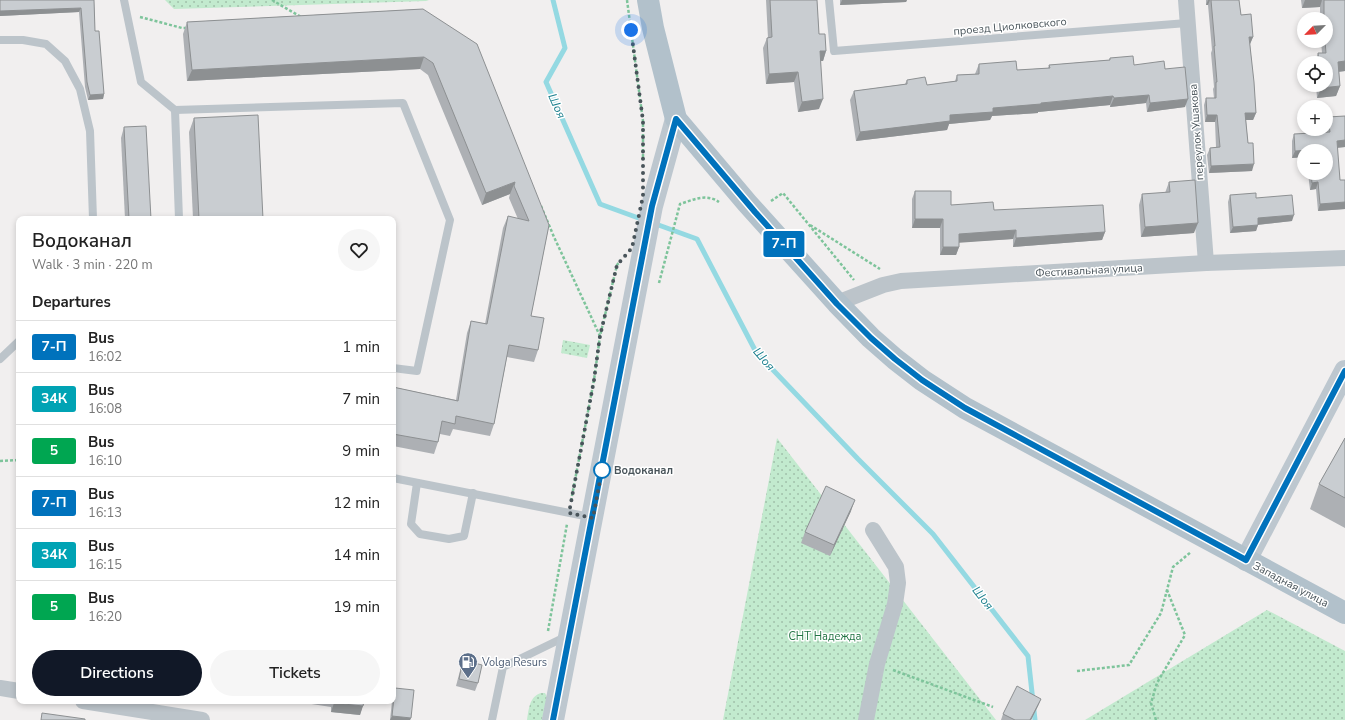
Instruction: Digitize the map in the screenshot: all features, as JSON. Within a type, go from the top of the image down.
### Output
[{"type":"main road","points":[[553,720],[652,206],[676,119],[653,28],[648,0]]},
{"type":"main road","name":"Западная улица","points":[[676,119],[747,203],[837,304],[871,338],[922,380],[972,412],[1345,613]]},
{"type":"main road","points":[[1246,560],[1345,371]]},
{"type":"street","name":"переулок Ушакова","points":[[1186,0],[1206,263]]},
{"type":"street","name":"Фестивальная улица","points":[[837,304],[883,285],[901,281],[1206,263],[1345,258]]},
{"type":"street","points":[[866,720],[877,664],[895,604],[898,583],[896,567],[873,530]]},
{"type":"street","points":[[0,688],[16,691]]},
{"type":"street","points":[[102,704],[202,720]]},
{"type":"lane","points":[[124,0],[141,82],[175,110],[403,103],[450,220],[416,371],[396,368]]},
{"type":"lane","name":"проезд Циолковского","points":[[830,0],[834,51],[1187,23]]},
{"type":"lane","points":[[0,40],[23,40],[46,44],[65,61],[80,89],[90,131],[93,216]]},
{"type":"lane","points":[[175,110],[179,216]]},
{"type":"lane","points":[[0,359],[16,344]]},
{"type":"lane","points":[[396,479],[593,518]]},
{"type":"lane","points":[[417,483],[411,524],[420,534],[449,539],[464,536],[473,494]]},
{"type":"lane","points":[[492,720],[504,667],[569,635]]},
{"type":"path","points":[[272,0],[304,18]]},
{"type":"path","points":[[627,0],[643,121],[643,166]]},
{"type":"path","points":[[667,251],[676,217]]},
{"type":"path","points":[[808,224],[868,263],[901,281]]},
{"type":"path","points":[[545,647],[594,380],[600,336],[617,265],[622,259]]},
{"type":"path","points":[[0,461],[16,460]]},
{"type":"path","points":[[1077,671],[1129,665],[1161,613],[1173,567],[1207,539]]},
{"type":"path","points":[[1156,720],[1151,703],[1157,683],[1185,635],[1167,590]]},
{"type":"path","points":[[877,664],[993,707]]},
{"type":"green space","points":[[165,0],[429,0],[174,9]]},
{"type":"green space","points":[[563,340],[590,345],[587,358],[561,353]]},
{"type":"green space","name":"СНТ Надежда","points":[[777,438],[996,720],[723,720]]},
{"type":"green space","points":[[1267,610],[1345,651],[1345,720],[1085,720]]},
{"type":"green space","points":[[541,693],[545,693],[547,697],[542,720],[527,720],[532,700]]},
{"type":"building","points":[[0,0],[94,0],[95,31],[99,31],[104,94],[90,95],[87,82],[81,8],[0,11]]},
{"type":"building","points":[[770,0],[817,0],[819,34],[825,34],[826,51],[820,51],[823,99],[802,102],[798,72],[769,74],[767,38],[772,37]]},
{"type":"building","points":[[1211,0],[1239,0],[1241,15],[1251,14],[1253,37],[1249,37],[1256,113],[1245,113],[1248,143],[1253,143],[1254,164],[1211,166],[1210,148],[1220,147],[1217,115],[1207,115],[1206,98],[1216,98],[1217,82]]},
{"type":"building","points":[[1324,0],[1345,0],[1345,61],[1338,62],[1340,86],[1333,87],[1333,56],[1318,56],[1318,53],[1326,53],[1326,48],[1333,48],[1333,12],[1324,12]]},
{"type":"building","points":[[423,9],[477,44],[549,225],[531,316],[544,318],[538,350],[509,345],[494,424],[456,416],[455,424],[442,421],[438,442],[396,435],[396,388],[458,401],[471,321],[487,324],[508,216],[529,221],[514,186],[515,182],[486,193],[433,63],[424,57],[192,70],[187,22]]},
{"type":"building","points":[[1133,56],[1134,65],[1164,61],[1165,69],[1185,67],[1188,99],[1150,103],[1149,95],[1114,98],[1113,96],[1041,103],[993,108],[993,112],[950,115],[950,121],[860,132],[854,91],[907,84],[907,80],[925,77],[927,85],[957,81],[957,75],[979,74],[979,64],[1016,61],[1017,70],[1050,68],[1049,65],[1110,60],[1110,58]]},
{"type":"building","points":[[258,115],[263,216],[199,216],[194,118]]},
{"type":"building","points":[[1345,116],[1345,140],[1337,141],[1340,180],[1345,180],[1345,202],[1320,204],[1318,182],[1312,183],[1312,180],[1333,180],[1333,144],[1297,144],[1297,151],[1295,151],[1294,134],[1297,134],[1297,136],[1333,136],[1333,117]]},
{"type":"building","points":[[146,126],[151,216],[129,216],[124,127]]},
{"type":"building","points":[[1195,180],[1198,223],[1145,227],[1142,194],[1170,192],[1169,182]]},
{"type":"building","points":[[915,191],[951,191],[951,205],[993,202],[994,210],[1103,205],[1105,232],[1016,238],[1016,230],[959,234],[959,247],[943,247],[943,219],[915,219]]},
{"type":"building","points":[[1256,193],[1256,198],[1292,195],[1294,215],[1258,218],[1258,225],[1233,227],[1230,195]]},
{"type":"building","points":[[1345,438],[1345,498],[1319,484]]},
{"type":"building","points":[[826,486],[855,500],[834,545],[805,532]]},
{"type":"building","points":[[463,660],[482,665],[478,683],[459,679]]},
{"type":"building","points":[[1017,686],[1041,699],[1030,720],[1015,720],[1003,714]]},
{"type":"building","points":[[396,688],[414,690],[411,718],[392,716],[393,704],[396,704]]},
{"type":"building","points":[[344,704],[363,704],[363,706]]},
{"type":"building","points":[[42,713],[85,719],[85,720],[41,720]]},
{"type":"waterway","name":"Шоя","points":[[553,0],[565,48],[546,82],[600,204],[644,220]]},
{"type":"waterway","name":"Шоя","points":[[653,223],[697,239],[756,352],[858,459],[933,534],[1028,656],[1035,720]]},
{"type":"bus line","name":"7-П","points":[[553,720],[652,206],[676,119],[747,203],[837,304],[871,338],[922,380],[965,408],[1246,560],[1345,371]]},
{"type":"place","name":"Водоканал","points":[[602,470]]},
{"type":"place","name":"Volga Resurs","points":[[468,679]]},
{"type":"route","points":[[602,470],[593,518],[569,513],[594,380],[600,336],[617,265],[632,248],[643,196],[643,121],[631,30]]}]
